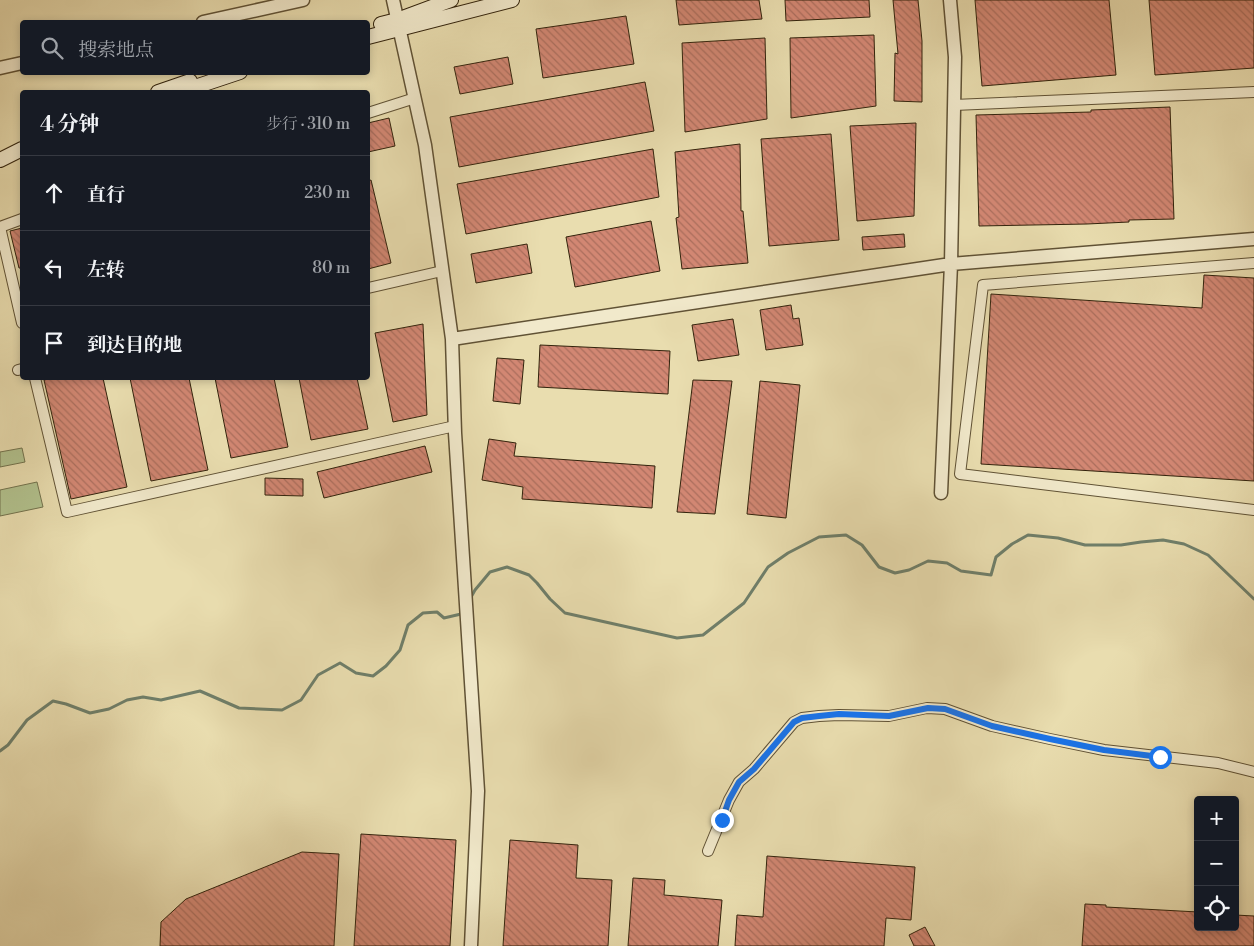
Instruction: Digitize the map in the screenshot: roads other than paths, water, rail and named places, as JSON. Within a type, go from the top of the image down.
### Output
[{"type":"main road","points":[[370,36],[452,0]]},
{"type":"main road","points":[[370,28],[399,25],[512,0]]},
{"type":"main road","points":[[164,90],[206,75]]},
{"type":"main road","points":[[186,90],[231,75]]},
{"type":"main road","points":[[0,160],[20,150]]},
{"type":"main road","points":[[0,168],[20,159]]},
{"type":"street","points":[[213,20],[303,0]]},
{"type":"street","points":[[393,0],[425,145],[452,339],[455,426],[478,791],[471,946]]},
{"type":"street","points":[[941,492],[951,264],[955,57],[950,0]]},
{"type":"street","points":[[0,68],[20,63]]},
{"type":"street","points":[[954,105],[1254,92]]},
{"type":"street","points":[[370,112],[415,98]]},
{"type":"street","points":[[20,220],[0,227],[20,313]]},
{"type":"street","points":[[452,339],[951,264],[1254,239]]},
{"type":"street","points":[[1254,263],[984,285],[960,474],[1254,510]]},
{"type":"street","points":[[370,288],[442,271]]},
{"type":"street","points":[[36,380],[67,512],[455,426]]},
{"type":"street","points":[[708,851],[729,800],[739,782],[754,769],[794,722],[802,718],[839,714],[889,716],[928,708],[945,709],[992,726],[1050,739],[1104,750],[1218,764],[1254,772]]},
{"type":"waterway","points":[[470,599],[490,572],[507,567],[529,575],[565,613],[677,638],[703,635],[744,603],[768,567],[788,553],[819,537],[846,535],[862,545],[879,567],[895,573],[909,570],[928,561],[947,563],[961,571],[991,575],[996,557],[1012,544],[1028,535],[1058,538],[1085,545],[1121,545],[1163,540],[1184,544],[1208,555],[1254,599]]},
{"type":"waterway","points":[[0,751],[8,745],[27,720],[53,701],[90,713],[109,709],[127,700],[143,697],[161,700],[200,691],[239,708],[282,710],[301,700],[318,675],[340,663],[356,673],[373,676],[386,666],[400,650],[408,625],[423,613],[437,612],[444,618],[461,614],[463,611]]}]
